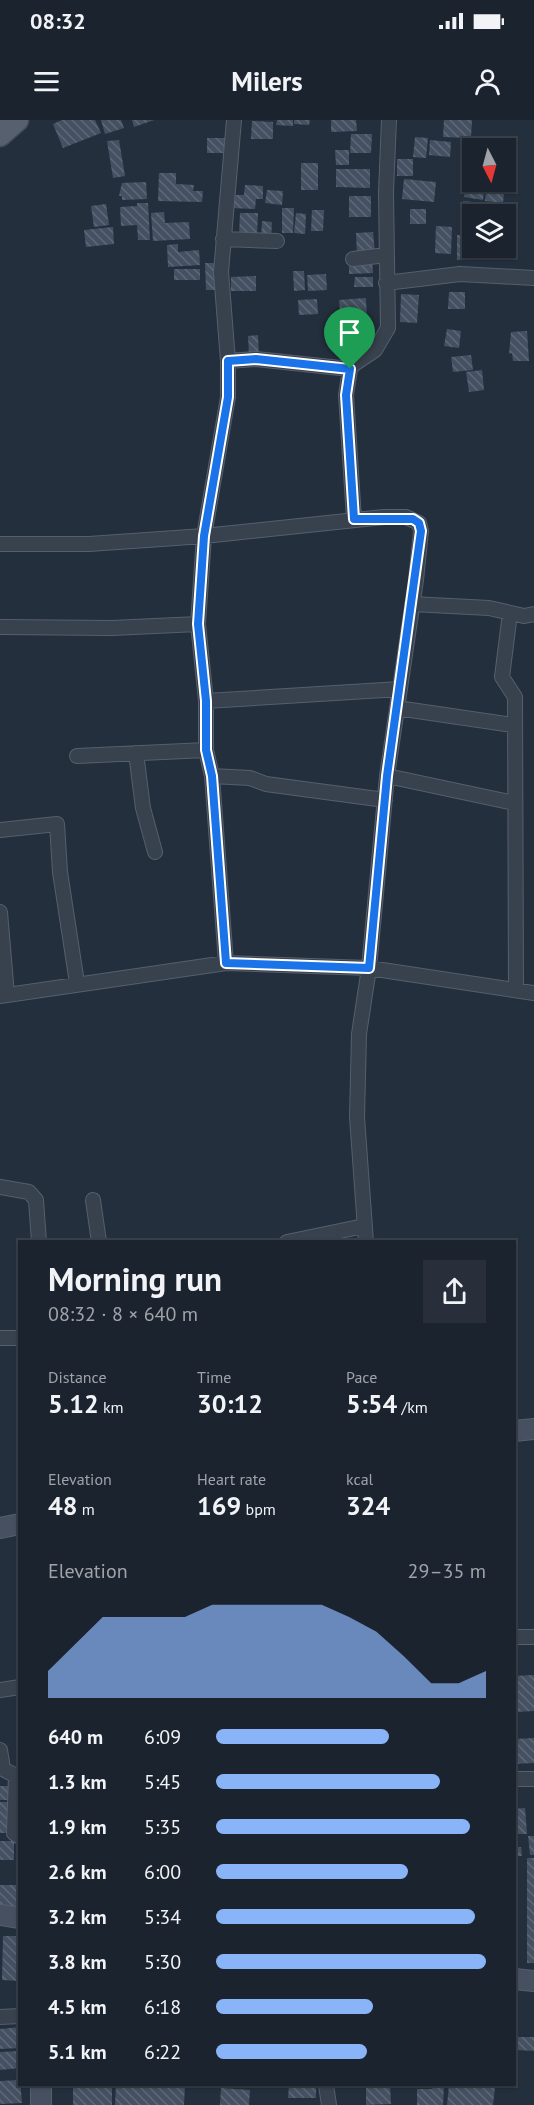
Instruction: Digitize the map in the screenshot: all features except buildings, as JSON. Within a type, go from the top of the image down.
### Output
[{"type":"main road","points":[[0,135],[17,120]]},
{"type":"street","points":[[226,963],[212,776],[206,750],[206,701],[198,624],[204,536],[228,397],[228,361],[221,272],[234,120]]},
{"type":"street","points":[[354,519],[346,395],[350,369],[375,350],[383,340],[388,328],[386,255],[389,120]]},
{"type":"street","points":[[223,239],[277,241]]},
{"type":"street","points":[[353,259],[386,255]]},
{"type":"street","points":[[386,283],[460,274],[534,278]]},
{"type":"street","points":[[228,361],[256,359],[350,369]]},
{"type":"street","points":[[0,544],[89,544],[204,536],[354,519],[406,517],[419,523],[421,531],[387,776],[369,968],[359,1034],[357,1117],[366,1240]]},
{"type":"street","points":[[412,604],[457,608],[484,607],[524,616],[534,614]]},
{"type":"street","points":[[510,613],[502,677],[514,694],[513,725],[517,757],[514,803],[516,990]]},
{"type":"street","points":[[0,627],[198,624]]},
{"type":"street","points":[[206,701],[400,689]]},
{"type":"street","points":[[397,708],[513,725]]},
{"type":"street","points":[[77,756],[206,750]]},
{"type":"street","points":[[136,753],[143,808],[155,852]]},
{"type":"street","points":[[212,776],[250,778],[266,784],[385,800]]},
{"type":"street","points":[[387,776],[514,803]]},
{"type":"street","points":[[0,830],[57,824],[60,872],[77,983]]},
{"type":"street","points":[[0,912],[3,996],[77,983],[226,963],[369,968],[534,993]]},
{"type":"street","points":[[0,1187],[29,1192],[36,1200],[39,1240]]},
{"type":"street","points":[[93,1200],[99,1240]]},
{"type":"street","points":[[297,1240],[364,1226]]},
{"type":"street","points":[[0,1338],[18,1338]]},
{"type":"street","points":[[516,1431],[534,1429]]},
{"type":"street","points":[[0,1528],[18,1524]]},
{"type":"street","points":[[516,1637],[534,1637]]},
{"type":"street","points":[[0,1690],[18,1687]]},
{"type":"street","points":[[0,1750],[3,1768],[16,1776],[13,1824],[14,1833],[18,1836]]},
{"type":"street","points":[[516,1779],[534,1779]]},
{"type":"street","points":[[0,1915],[18,1918]]},
{"type":"street","points":[[516,1979],[534,1982]]},
{"type":"street","points":[[0,2017],[18,2016]]},
{"type":"street","points":[[41,2086],[41,2105]]},
{"type":"street","points":[[326,2086],[329,2105]]},
{"type":"route","points":[[256,359],[350,369],[347,374],[346,395],[354,519],[406,517],[419,523],[421,531],[387,776],[369,968],[324,964],[226,963],[212,776],[206,750],[206,701],[198,624],[204,536],[228,397],[228,361],[256,359]]}]
